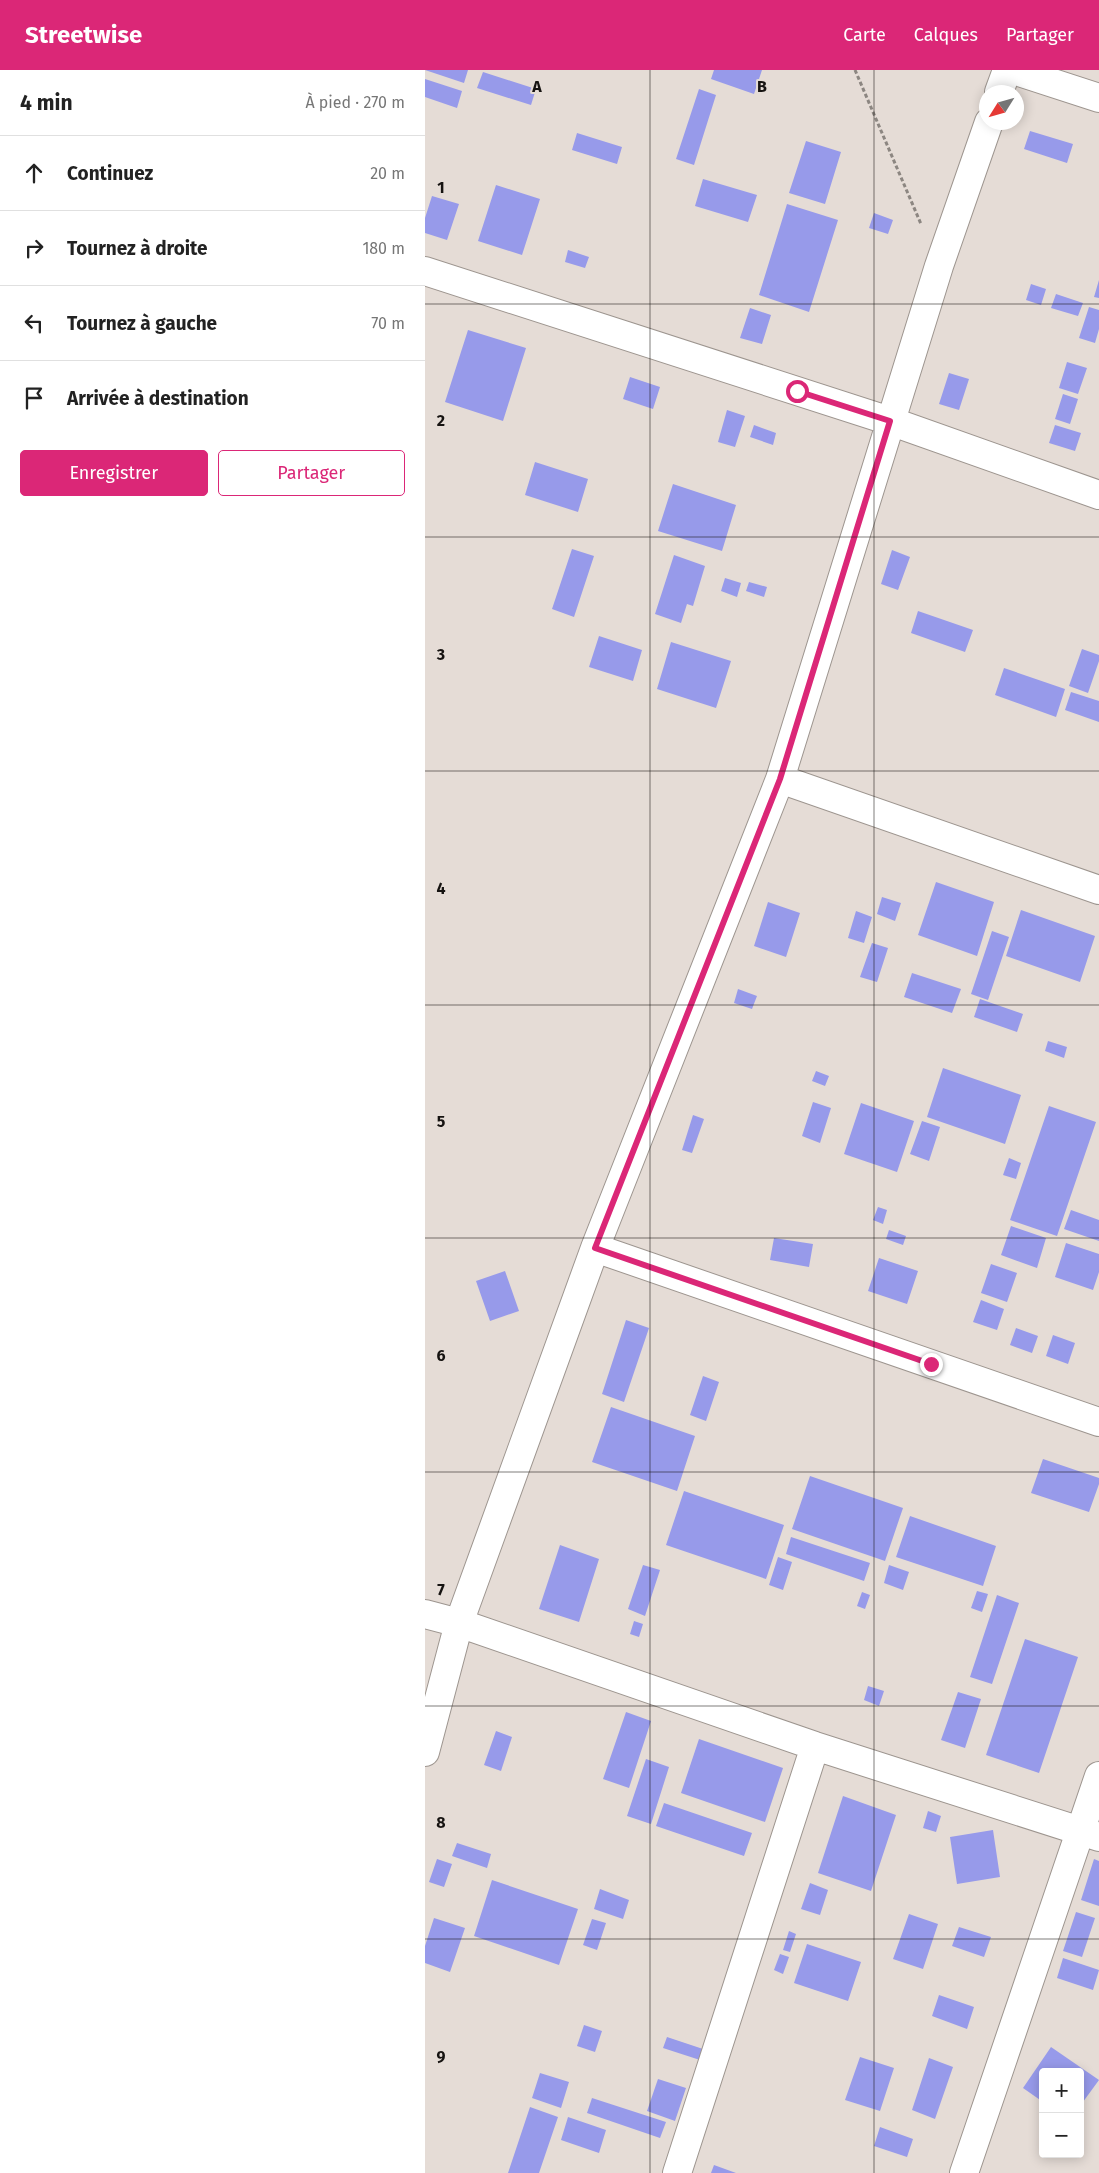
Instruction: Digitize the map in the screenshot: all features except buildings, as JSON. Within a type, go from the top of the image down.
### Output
[{"type":"street","points":[[1002,85],[1007,70]]},
{"type":"street","points":[[1013,70],[1099,98]]},
{"type":"street","points":[[426,1746],[459,1623],[595,1248],[780,779],[939,266],[986,130]]},
{"type":"street","points":[[425,271],[890,421],[1099,495]]},
{"type":"street","points":[[780,779],[1099,890]]},
{"type":"street","points":[[595,1248],[1099,1422]]},
{"type":"street","points":[[425,1614],[459,1623],[815,1746],[1090,1834]]},
{"type":"street","points":[[677,2173],[815,1746]]},
{"type":"street","points":[[964,2173],[1090,1834],[1099,1776]]},
{"type":"path","points":[[855,70],[939,266]]},
{"type":"route","points":[[797,391],[890,421],[780,779],[595,1248],[931,1364]]}]
